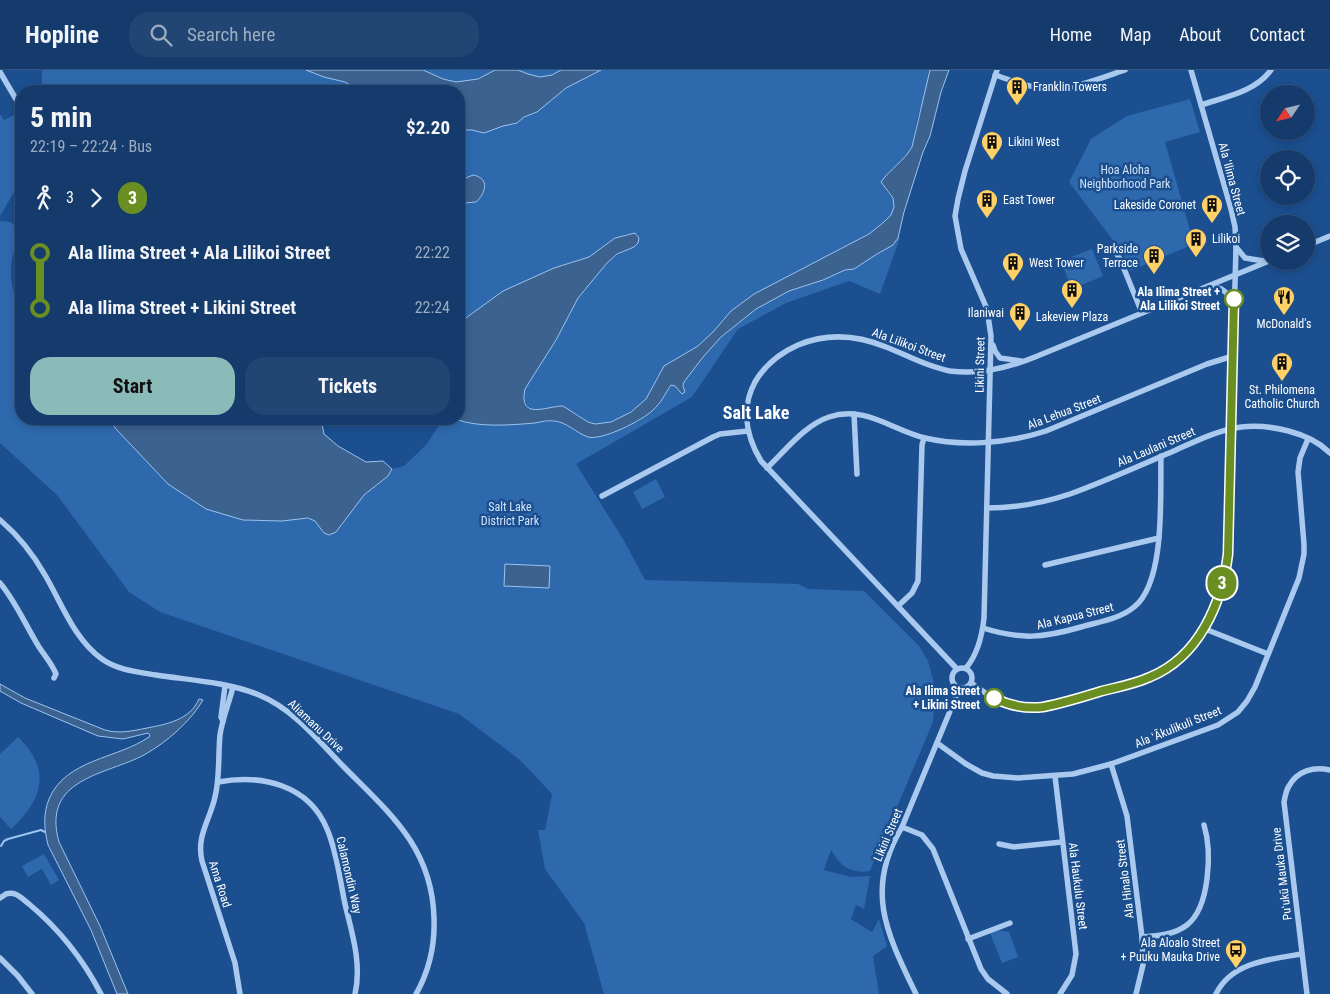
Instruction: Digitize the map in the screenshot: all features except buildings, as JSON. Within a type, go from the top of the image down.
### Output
[{"type":"street","points":[[996,73],[1032,86],[1052,89],[1068,87],[1125,70]]},
{"type":"street","name":"Ala ʻIlima Street","points":[[971,683],[1005,704],[1034,708],[1050,706],[1140,681],[1159,673],[1183,656],[1198,639],[1205,629],[1220,589],[1226,566],[1236,245],[1235,228],[1191,70]]},
{"type":"street","points":[[1201,105],[1253,86],[1266,77],[1271,70]]},
{"type":"street","points":[[0,72],[15,98]]},
{"type":"street","name":"Likini Street","points":[[966,668],[976,653],[983,628],[992,336],[987,309],[961,249],[956,216],[965,171],[996,73]]},
{"type":"street","points":[[1315,242],[1330,236]]},
{"type":"street","points":[[1236,245],[1238,252],[1245,258],[1260,260]]},
{"type":"street","points":[[1112,247],[1120,259],[1142,313]]},
{"type":"street","name":"Ala Lilikoi Street","points":[[957,669],[767,468],[756,453],[748,431],[746,413],[754,386],[763,370],[783,352],[817,339],[839,336],[880,344],[923,364],[940,369],[965,372],[990,370],[1025,361],[1260,264]]},
{"type":"street","points":[[1208,287],[1225,290],[1230,296],[1234,307]]},
{"type":"street","points":[[992,336],[995,351],[1000,358],[1025,361]]},
{"type":"street","name":"Ala Lehua Street","points":[[767,468],[815,424],[836,415],[854,414],[876,418],[924,438],[956,442],[989,442],[1022,438],[1046,431],[1215,361],[1233,356]]},
{"type":"street","points":[[854,414],[857,474]]},
{"type":"street","name":"Ala Laulani Street","points":[[987,508],[1025,505],[1058,497],[1200,440],[1242,427],[1284,430],[1308,439],[1324,448],[1330,454]]},
{"type":"street","points":[[602,496],[713,437],[720,434],[748,431]]},
{"type":"street","points":[[898,606],[912,593],[918,581],[922,446],[924,438]]},
{"type":"street","name":"Ala ʻĀkulikuli Street","points":[[937,743],[982,773],[1018,778],[1055,776],[1091,770],[1111,764],[1210,728],[1232,716],[1251,695],[1299,578],[1304,554],[1298,472],[1300,458],[1308,439]]},
{"type":"street","name":"Ala Kapua Street","points":[[983,628],[1026,637],[1047,636],[1127,612],[1141,601],[1147,591],[1157,560],[1161,456]]},
{"type":"street","name":"Aliamanu Drive","points":[[0,520],[30,551],[73,627],[100,658],[108,663],[134,671],[233,687],[268,699],[293,716],[396,820],[410,839],[426,870],[434,905],[432,952],[416,994]]},
{"type":"street","points":[[1045,565],[1159,538]]},
{"type":"street","points":[[0,583],[53,666],[56,674],[54,678]]},
{"type":"street","points":[[1205,629],[1268,654]]},
{"type":"street","points":[[966,668],[971,673],[971,683],[966,687],[960,688],[954,684],[952,677],[957,669],[966,668]]},
{"type":"street","name":"Ama Road","points":[[223,721],[221,716],[225,686]]},
{"type":"street","name":"Ama Road","points":[[233,687],[223,721],[219,747],[218,782],[213,804],[200,838],[200,855],[235,963],[240,994]]},
{"type":"street","name":"Likini Street","points":[[916,994],[890,937],[883,903],[882,879],[894,840],[902,827],[960,688]]},
{"type":"street","name":"Ala Hinalo Street","points":[[1111,764],[1127,816],[1142,937],[1143,965],[1136,994]]},
{"type":"street","name":"Puʻukū Mauka Drive","points":[[1307,994],[1284,802],[1288,787],[1298,774],[1316,767],[1330,770]]},
{"type":"street","name":"Ala Haukulu Street","points":[[1055,776],[1076,954],[1072,974],[1060,994]]},
{"type":"street","name":"Calamondin Way","points":[[218,782],[256,779],[273,782],[299,794],[319,814],[331,839],[356,955],[358,975],[355,994]]},
{"type":"street","points":[[1142,937],[1177,931],[1188,924],[1196,914],[1202,900],[1209,859],[1208,841],[1204,826]]},
{"type":"street","points":[[902,827],[922,836],[933,849],[968,939],[984,974],[993,984],[1007,994]]},
{"type":"street","points":[[999,844],[1014,847],[1062,842]]},
{"type":"street","points":[[0,898],[6,894],[15,893],[40,914],[61,934],[79,958],[101,994]]},
{"type":"street","points":[[968,939],[1010,923]]},
{"type":"street","points":[[1216,994],[1232,974],[1245,966],[1266,960],[1302,954]]},
{"type":"street","points":[[0,958],[32,994]]},
{"type":"green space","points":[[42,70],[930,70],[926,92],[917,119],[912,147],[907,155],[887,174],[886,191],[893,198],[894,207],[891,215],[869,234],[754,294],[690,352],[664,366],[646,399],[640,405],[621,418],[611,422],[595,424],[588,422],[574,412],[548,409],[534,410],[527,406],[523,398],[525,389],[556,340],[578,298],[607,263],[639,238],[637,234],[627,234],[615,238],[589,257],[554,268],[503,291],[465,319],[465,85],[42,85]]},
{"type":"green space","name":"Hoa Aloha Neighborhood Park","points":[[1190,99],[1200,132],[1165,142],[1194,244],[1130,271],[1120,246],[1112,239],[1069,182],[1091,139],[1127,116]]},
{"type":"green space","points":[[0,114],[4,120],[14,115],[15,190],[0,216]]},
{"type":"green space","name":"Salt Lake District Park","points":[[0,221],[11,222],[15,227],[15,250],[12,259],[11,275],[15,296],[15,425],[113,425],[168,484],[243,520],[282,521],[308,518],[315,521],[324,533],[354,507],[364,495],[388,476],[392,469],[404,466],[427,444],[439,425],[465,425],[465,421],[508,425],[554,421],[563,423],[579,433],[639,420],[654,409],[671,385],[676,386],[682,393],[684,392],[684,382],[703,357],[721,337],[756,309],[789,291],[823,280],[845,270],[854,269],[893,245],[900,238],[880,294],[849,281],[786,303],[738,329],[692,397],[576,464],[623,539],[645,580],[798,584],[808,589],[864,591],[919,646],[928,661],[936,691],[933,722],[870,871],[863,872],[847,868],[831,850],[824,870],[851,877],[870,876],[864,909],[856,905],[851,919],[872,932],[879,919],[887,946],[873,956],[879,994],[604,994],[584,923],[545,869],[538,830],[545,830],[552,794],[519,759],[459,714],[160,612],[129,592],[57,495],[0,443]]},
{"type":"green space","points":[[1092,249],[1103,276],[1072,289],[1061,261]]},
{"type":"green space","points":[[656,479],[665,497],[642,509],[633,492]]},
{"type":"green space","points":[[18,737],[29,749],[36,761],[39,784],[30,807],[11,829],[0,817],[0,754]]},
{"type":"green space","points":[[44,854],[59,880],[51,885],[42,869],[28,877],[22,866]]},
{"type":"green space","points":[[998,930],[1009,932],[1018,957],[1002,963],[990,933]]},
{"type":"shaded area","points":[[306,70],[423,70],[443,79],[456,82],[478,79],[495,70],[518,70],[540,77],[552,75],[561,70],[601,70],[566,88],[537,112],[524,117],[517,123],[484,133],[465,130],[465,85],[350,85]]},
{"type":"shaded area","points":[[930,70],[949,70],[941,92],[930,136],[904,212],[898,238],[893,245],[854,269],[845,270],[823,280],[789,291],[756,309],[721,337],[703,357],[684,382],[685,392],[682,394],[675,386],[671,385],[658,404],[648,414],[632,424],[603,436],[588,437],[563,423],[551,421],[495,425],[465,422],[465,319],[503,291],[554,268],[589,257],[615,238],[635,233],[639,238],[638,243],[634,247],[617,254],[607,263],[578,298],[556,340],[525,389],[524,399],[526,405],[535,410],[563,406],[588,422],[595,424],[611,422],[631,412],[646,399],[664,366],[698,346],[731,311],[754,294],[869,234],[884,222],[891,215],[894,207],[893,198],[881,182],[912,147]]},
{"type":"shaded area","points":[[473,175],[484,182],[484,190],[476,202],[465,203],[465,178]]},
{"type":"shaded area","points":[[113,425],[322,425],[324,434],[338,446],[366,462],[383,461],[392,469],[388,476],[364,495],[336,532],[329,535],[324,533],[315,521],[308,518],[282,521],[243,520],[206,509],[168,484]]},
{"type":"shaded area","points":[[505,564],[550,566],[549,588],[504,586]]},
{"type":"shaded area","points":[[0,684],[25,698],[105,730],[115,732],[126,732],[170,723],[190,712],[199,699],[203,700],[185,724],[161,744],[144,755],[80,782],[68,792],[59,804],[56,821],[59,842],[100,926],[128,994],[117,994],[91,930],[48,845],[45,816],[49,799],[57,786],[67,776],[93,761],[136,744],[150,735],[148,733],[123,739],[98,736],[21,703],[0,691]]},
{"type":"waterway","points":[[1,846],[8,839],[41,830],[45,832]]},
{"type":"bus line","name":"3","points":[[994,698],[1013,706],[1024,708],[1043,707],[1140,681],[1174,664],[1205,629],[1224,578],[1228,554],[1234,299]]},
{"type":"place","name":"Franklin Towers","points":[[1017,106]]},
{"type":"place","name":"Likini West","points":[[992,161]]},
{"type":"place","name":"East Tower","points":[[987,219]]},
{"type":"place","name":"Lakeside Coronet","points":[[1212,224]]},
{"type":"place","name":"Lilikoi","points":[[1196,258]]},
{"type":"place","name":"Parkside Terrace","points":[[1154,275]]},
{"type":"place","name":"West Tower","points":[[1013,282]]},
{"type":"place","name":"Ala Ilima Street + Ala Lilikoi Street","points":[[1234,299]]},
{"type":"place","name":"Lakeview Plaza","points":[[1072,309]]},
{"type":"place","name":"McDonald's","points":[[1284,316]]},
{"type":"place","name":"Ilaniwai","points":[[1020,332]]},
{"type":"place","name":"St. Philomena Catholic Church","points":[[1282,382]]},
{"type":"place","name":"Ala Ilima Street + Likini Street","points":[[994,698]]},
{"type":"place","name":"Ala Aloalo Street + Puuku Mauka Drive","points":[[1236,969]]},
{"type":"district","name":"Salt Lake","points":[[756,413]]}]
